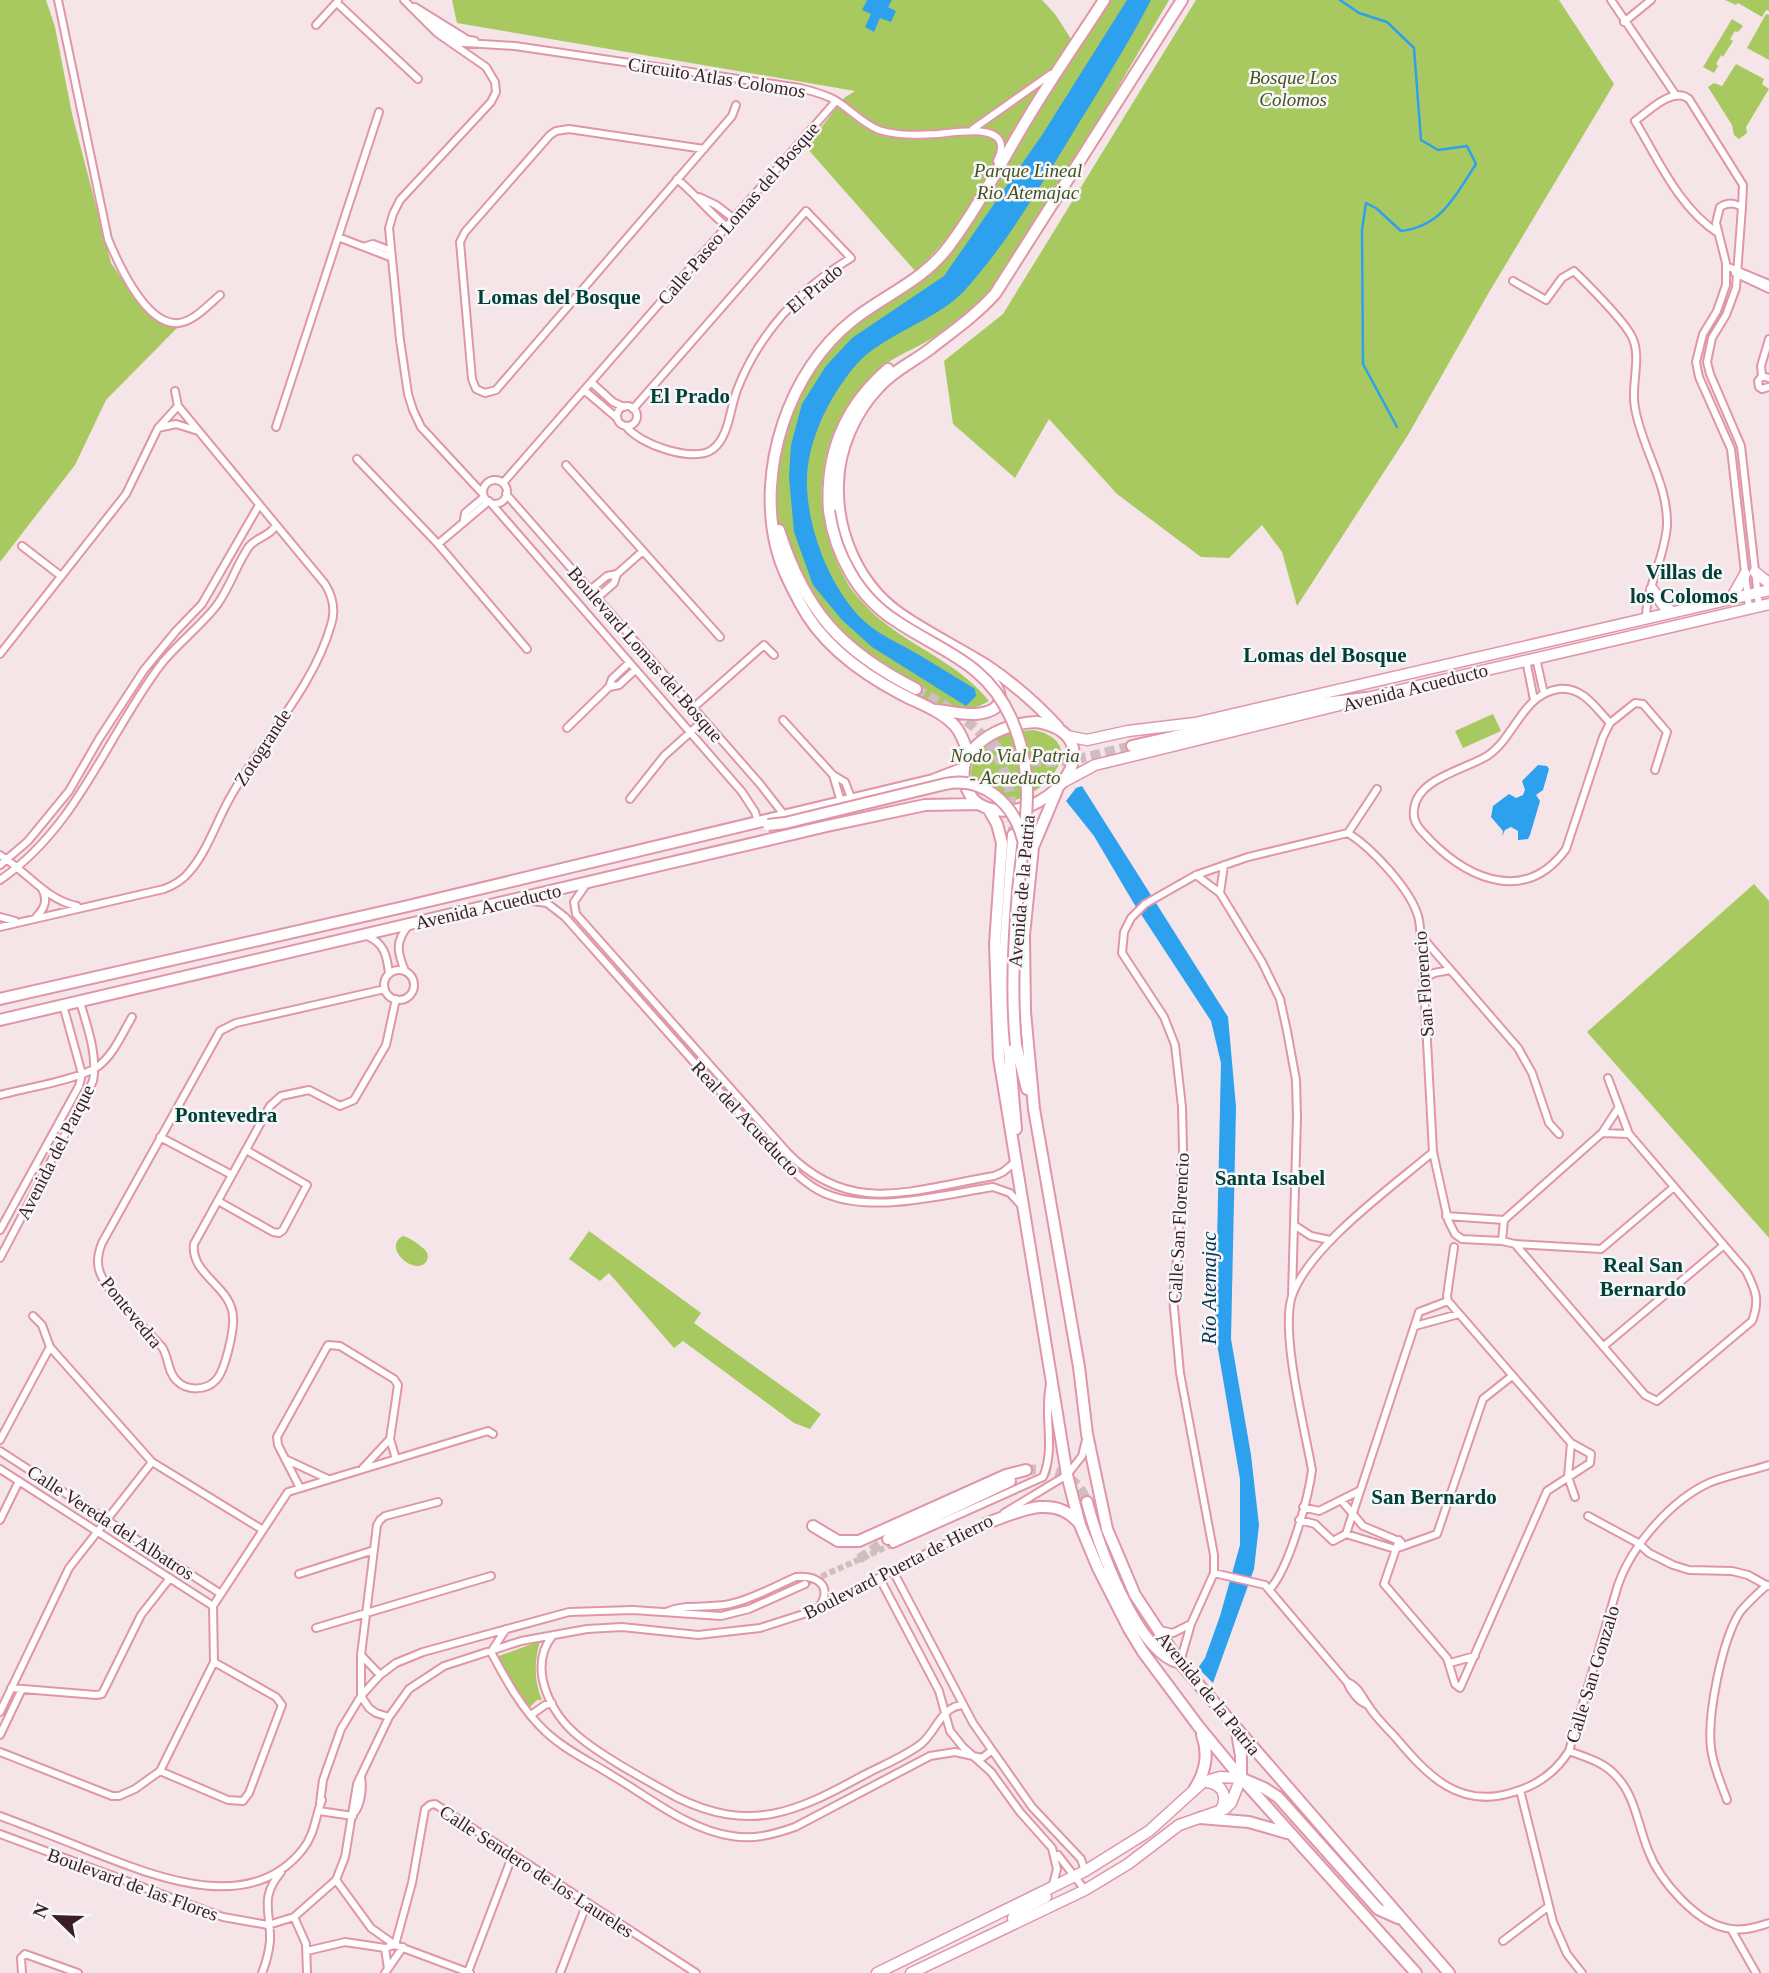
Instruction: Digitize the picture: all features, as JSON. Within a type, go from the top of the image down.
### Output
[{"type":"main road","points":[[969,755],[954,726],[930,709],[866,673],[834,647],[802,608],[788,581],[777,550],[772,504],[774,464],[782,430],[797,391],[821,354],[852,320],[921,276],[937,261],[977,203],[1056,71],[1104,0]]},
{"type":"main road","name":"Avenida de la Patria","points":[[1062,732],[1020,689],[983,663],[897,612],[878,595],[851,554],[844,536],[838,478],[844,449],[854,421],[864,404],[894,372],[964,325],[995,294],[1182,0]]},
{"type":"main road","name":"Avenida de la Patria","points":[[939,341],[890,366],[861,395],[849,413],[831,460],[829,511],[841,557],[867,596],[898,623],[972,667],[991,686],[1008,711],[1020,740],[1027,766],[1029,847],[1024,977],[1034,1108],[1079,1367],[1087,1434],[1107,1529],[1135,1595],[1180,1663],[1449,1973]]},
{"type":"main road","points":[[772,504],[794,570],[816,610],[848,646],[868,662],[916,689]]},
{"type":"main road","points":[[1731,599],[1750,573],[1769,583]]},
{"type":"main road","points":[[1652,589],[1663,605],[1672,612]]},
{"type":"main road","name":"Avenida Acueducto","points":[[1062,732],[1087,740],[1195,723],[1769,590]]},
{"type":"main road","name":"Avenida Acueducto","points":[[1065,781],[1081,771],[1107,761],[1759,606]]},
{"type":"main road","points":[[930,709],[977,714],[992,708],[999,700],[1001,695],[995,682],[957,649]]},
{"type":"main road","points":[[1132,746],[1316,704],[1366,698]]},
{"type":"main road","points":[[1037,722],[1062,732],[1072,750],[1073,761],[1065,781],[1048,797],[1025,808],[1003,811],[983,806],[967,791],[964,768],[969,755],[982,740],[1004,726],[1037,722]]},
{"type":"main road","name":"Avenida Acueducto","points":[[0,999],[759,824],[933,780],[964,768]]},
{"type":"main road","points":[[759,824],[785,823],[944,784],[962,782],[989,791],[1006,805],[1029,847]]},
{"type":"main road","name":"Avenida de la Patria","points":[[1034,1108],[1016,1045],[1013,997],[1015,938],[1029,847],[1057,790]]},
{"type":"main road","name":"Avenida Acueducto","points":[[0,1020],[926,805],[983,806]]},
{"type":"main road","name":"Avenida de la Patria","points":[[983,806],[997,824],[1002,843],[995,944],[1001,1078],[1067,1475],[1080,1525],[1110,1592],[1143,1652],[1200,1729],[1241,1779],[1416,1973]]},
{"type":"main road","points":[[1002,843],[1007,831],[1019,827],[1030,832],[1034,839],[1029,847]]},
{"type":"main road","name":"Avenida de la Patria","points":[[1013,835],[1005,947],[1005,1004],[1017,1138],[1016,1160]]},
{"type":"main road","points":[[813,1526],[838,1541],[859,1541],[1006,1475],[1026,1470],[1011,1481],[890,1542]]},
{"type":"main road","points":[[1087,1502],[1104,1557],[1132,1614],[1161,1653],[1170,1661],[1180,1663]]},
{"type":"main road","points":[[987,1523],[1045,1506],[1063,1510],[1080,1525]]},
{"type":"main road","points":[[1143,1652],[1163,1668],[1172,1669],[1180,1663]]},
{"type":"main road","points":[[1199,1785],[1206,1762],[1205,1744],[1200,1729]]},
{"type":"main road","points":[[916,1971],[1085,1890],[1128,1864],[1179,1825],[1220,1812],[1231,1802],[1241,1779],[1241,1756],[1236,1729]]},
{"type":"main road","points":[[1128,1864],[1128,1853],[1153,1832],[1199,1785],[1220,1777],[1241,1779],[1278,1797],[1378,1909],[1401,1919]]},
{"type":"main road","points":[[1199,1785],[1212,1782],[1223,1790],[1225,1801],[1220,1812]]},
{"type":"main road","points":[[1200,1818],[1261,1824],[1294,1838]]},
{"type":"main road","points":[[877,1973],[1085,1871],[1161,1822]]},
{"type":"main road","points":[[1085,1871],[1085,1890]]},
{"type":"main road","points":[[1014,1924],[1013,1915],[1016,1912],[1045,1898],[1052,1888]]},
{"type":"main road","points":[[916,1971],[922,1957],[941,1948],[948,1937]]},
{"type":"street","points":[[58,0],[108,239],[118,264],[139,297],[160,318],[176,324],[191,319],[220,295]]},
{"type":"street","points":[[405,0],[450,36],[515,46]]},
{"type":"street","points":[[405,0],[450,42]]},
{"type":"street","points":[[1611,0],[1675,93]]},
{"type":"street","points":[[1625,22],[1651,0]]},
{"type":"street","points":[[316,25],[338,1],[418,79]]},
{"type":"street","name":"Circuito Atlas Colomos","points":[[450,42],[515,46],[800,88],[823,94],[870,126],[887,132],[938,134],[972,129],[1056,71]]},
{"type":"street","name":"Boulevard Lomas del Bosque","points":[[450,42],[486,67],[495,82],[496,92],[491,102],[400,200],[389,228],[408,394],[413,410],[422,426],[742,792],[759,824]]},
{"type":"street","points":[[1718,233],[1706,225],[1678,193],[1635,121],[1675,93],[1684,94],[1689,99],[1743,185],[1731,305],[1712,338],[1707,362],[1741,446],[1746,482],[1752,594],[1759,606]]},
{"type":"street","name":"Calle Paseo Lomas del Bosque","points":[[503,483],[836,101]]},
{"type":"street","points":[[704,149],[569,129],[550,135],[465,232],[460,242],[472,379],[476,389],[485,393],[496,390],[677,179],[704,149],[732,116],[736,105]]},
{"type":"street","points":[[276,427],[379,112]]},
{"type":"street","points":[[972,129],[994,135],[1001,147],[1001,154],[977,203]]},
{"type":"street","points":[[677,179],[726,226]]},
{"type":"street","points":[[698,197],[716,205],[733,218]]},
{"type":"street","points":[[1742,207],[1734,203],[1720,207],[1717,215],[1726,285],[1723,300],[1703,334],[1696,362],[1699,377],[1731,449],[1750,573]]},
{"type":"street","name":"El Prado","points":[[626,426],[635,435],[659,447],[685,453],[710,452],[720,443],[746,371],[778,321],[794,301],[832,269],[851,258],[806,211],[633,409]]},
{"type":"street","points":[[338,237],[366,246],[370,250],[390,253]]},
{"type":"street","points":[[1726,269],[1769,287]]},
{"type":"street","points":[[1513,281],[1546,300],[1562,278],[1574,271],[1631,335],[1636,351],[1632,388],[1634,408],[1666,505],[1667,526],[1663,552],[1646,607],[1646,618]]},
{"type":"street","points":[[1769,339],[1767,355],[1761,366],[1766,377],[1758,381],[1759,387],[1769,387]]},
{"type":"street","points":[[584,390],[620,423],[626,426],[636,420],[633,409],[613,402],[591,382]]},
{"type":"street","name":"Zotogrande","points":[[0,927],[174,885],[190,872],[230,797],[310,671],[332,624],[334,608],[331,594],[178,406],[175,391]]},
{"type":"street","points":[[1709,400],[1718,394]]},
{"type":"street","points":[[0,654],[126,494],[158,428],[178,406]]},
{"type":"street","points":[[617,418],[618,411],[624,407]]},
{"type":"street","points":[[158,428],[170,424],[184,425],[200,432]]},
{"type":"street","points":[[358,459],[438,544],[527,649]]},
{"type":"street","points":[[566,465],[720,637]]},
{"type":"street","points":[[498,480],[503,483],[506,494],[499,503],[486,498],[485,485],[489,481],[498,480]]},
{"type":"street","points":[[1736,484],[1746,482]]},
{"type":"street","name":"Boulevard Lomas del Bosque","points":[[506,494],[769,794],[785,816]]},
{"type":"street","points":[[438,544],[464,520],[465,513],[486,498]]},
{"type":"street","points":[[0,865],[28,841],[55,811],[79,777],[99,739],[144,670],[193,613],[217,580],[259,505]]},
{"type":"street","points":[[0,880],[18,866],[71,809],[147,683],[224,594],[249,546],[269,534],[276,525]]},
{"type":"street","points":[[22,546],[61,576]]},
{"type":"street","points":[[597,598],[614,583],[617,574],[643,551]]},
{"type":"street","points":[[590,590],[607,576],[617,574]]},
{"type":"street","points":[[193,613],[201,623]]},
{"type":"street","points":[[694,708],[764,645],[774,655]]},
{"type":"street","points":[[1531,659],[1544,694]]},
{"type":"street","points":[[1531,659],[1534,700]]},
{"type":"street","points":[[567,728],[629,663]]},
{"type":"street","points":[[609,687],[619,685],[635,670]]},
{"type":"street","points":[[1610,723],[1577,691],[1562,689],[1544,694],[1534,700],[1494,750],[1428,785],[1419,793],[1415,804],[1415,820],[1435,845],[1458,865],[1489,878],[1525,880],[1556,864],[1566,849],[1598,748],[1610,723],[1634,703],[1639,702],[1647,707],[1667,732],[1655,769]]},
{"type":"street","points":[[630,799],[664,756],[704,720]]},
{"type":"street","points":[[783,720],[833,775],[846,801]]},
{"type":"street","points":[[833,775],[845,782],[846,801]]},
{"type":"street","points":[[1196,875],[1248,857],[1348,833],[1377,789]]},
{"type":"street","name":"San Florencio","points":[[1348,833],[1362,842],[1409,895],[1418,916],[1433,1152],[1446,1216]]},
{"type":"street","points":[[0,855],[18,866],[56,898],[82,907]]},
{"type":"street","points":[[1220,893],[1224,865]]},
{"type":"street","points":[[1196,875],[1220,893],[1262,962],[1280,999],[1296,1080],[1292,1297],[1288,1334],[1312,1470],[1303,1507],[1278,1581],[1270,1590]]},
{"type":"street","name":"Calle San Florencio","points":[[1180,1663],[1191,1624],[1214,1573],[1211,1539],[1180,1373],[1173,1297],[1183,1150],[1182,1107],[1175,1045],[1164,1017],[1122,953],[1124,932],[1130,918],[1145,904],[1196,875]]},
{"type":"street","name":"Real del Acueducto","points":[[587,883],[573,902],[576,914],[808,1172],[837,1187],[858,1193],[891,1194],[994,1176],[1016,1160]]},
{"type":"street","points":[[36,918],[46,901],[41,887]]},
{"type":"street","name":"Real del Acueducto","points":[[517,900],[547,903],[555,907],[780,1159],[802,1180],[819,1190],[849,1200],[881,1203],[993,1187],[1010,1194],[1025,1212]]},
{"type":"street","points":[[0,917],[18,922]]},
{"type":"street","points":[[365,935],[381,943],[384,948],[389,974],[385,989],[389,996],[396,999],[407,997],[413,989],[412,978],[405,971],[398,944],[401,934],[409,925]]},
{"type":"street","points":[[1420,935],[1518,1048],[1532,1073],[1549,1123],[1559,1134]]},
{"type":"street","points":[[1423,979],[1434,973],[1450,970]]},
{"type":"street","points":[[389,974],[405,971]]},
{"type":"street","name":"Pontevedra","points":[[385,989],[236,1023],[220,1031],[102,1243],[98,1266],[104,1281],[165,1352],[173,1377],[181,1384],[192,1388],[205,1387],[216,1380],[224,1365],[234,1321],[228,1300],[197,1264],[194,1244],[270,1106],[281,1096],[309,1090],[340,1106],[354,1100],[386,1045],[396,999]]},
{"type":"street","name":"Avenida del Parque","points":[[0,1258],[89,1092],[96,1068],[80,1002]]},
{"type":"street","name":"Avenida del Parque","points":[[0,1230],[79,1086],[82,1074],[64,1005]]},
{"type":"street","points":[[0,1095],[96,1068],[108,1056],[132,1017]]},
{"type":"street","points":[[71,1036],[88,1031]]},
{"type":"street","points":[[1515,1244],[1645,1395],[1657,1401],[1752,1321],[1758,1305],[1754,1286],[1746,1271],[1629,1134],[1608,1078]]},
{"type":"street","points":[[1446,1216],[1504,1220],[1602,1133],[1619,1107]]},
{"type":"street","points":[[1602,1133],[1629,1134]]},
{"type":"street","points":[[160,1137],[232,1175]]},
{"type":"street","points":[[218,1201],[273,1232],[279,1233],[283,1230],[307,1185],[246,1150]]},
{"type":"street","points":[[1292,1297],[1310,1265],[1330,1240],[1433,1152]]},
{"type":"street","points":[[1446,1216],[1455,1234],[1462,1239],[1601,1249],[1674,1187]]},
{"type":"street","points":[[1503,1241],[1504,1220]]},
{"type":"street","points":[[1294,1225],[1311,1236],[1330,1240]]},
{"type":"street","points":[[1604,1346],[1724,1245]]},
{"type":"street","points":[[1399,1540],[1384,1584],[1450,1662],[1455,1684],[1460,1688],[1546,1491],[1590,1463],[1592,1458],[1591,1454],[1571,1443],[1448,1301],[1454,1247]]},
{"type":"street","points":[[1299,1520],[1315,1524],[1333,1541],[1346,1534],[1419,1312],[1448,1301]]},
{"type":"street","points":[[1415,1326],[1459,1314]]},
{"type":"street","points":[[33,1316],[42,1325],[50,1347],[152,1462],[263,1530]]},
{"type":"street","points":[[300,1488],[278,1445],[277,1437],[328,1345],[340,1346],[394,1379],[398,1385],[390,1438],[396,1459]]},
{"type":"street","points":[[0,1440],[50,1347]]},
{"type":"street","points":[[1346,1534],[1395,1549],[1437,1534],[1483,1399],[1512,1376]]},
{"type":"street","name":"Boulevard Puerta de Hierro","points":[[890,1542],[1043,1477],[1049,1451],[1047,1403],[1051,1380]]},
{"type":"street","points":[[2,1755],[116,1797],[135,1789],[160,1771],[214,1662],[213,1606],[288,1492],[488,1431],[493,1434]]},
{"type":"street","name":"Boulevard Puerta de Hierro","points":[[336,1880],[345,1857],[357,1784],[372,1748],[409,1689],[432,1672],[444,1666],[554,1634],[622,1628],[698,1635],[718,1634],[760,1628],[816,1610],[987,1523],[1067,1475],[1082,1456],[1087,1434]]},
{"type":"street","points":[[362,1469],[390,1438]]},
{"type":"street","points":[[1571,1443],[1568,1477],[1575,1497]]},
{"type":"street","name":"Calle Vereda del Albatros","points":[[0,1451],[221,1594]]},
{"type":"street","points":[[285,1459],[329,1479]]},
{"type":"street","points":[[12,1711],[1,1708],[69,1568],[152,1462]]},
{"type":"street","name":"Calle San Gonzalo","points":[[1214,1573],[1253,1582],[1270,1590],[1348,1682],[1353,1684],[1366,1700],[1366,1704],[1419,1765],[1445,1786],[1478,1797],[1497,1797],[1520,1790],[1549,1775],[1569,1751],[1618,1585],[1625,1565],[1638,1543],[1694,1492],[1712,1482],[1769,1465]]},
{"type":"street","name":"Calle Vereda del Albatros","points":[[0,1469],[213,1606]]},
{"type":"street","points":[[0,1520],[19,1481]]},
{"type":"street","points":[[1303,1507],[1319,1511],[1359,1491]]},
{"type":"street","points":[[1341,1500],[1363,1526],[1399,1540],[1405,1547]]},
{"type":"street","points":[[389,1717],[369,1709],[361,1696],[361,1655],[380,1520],[438,1502]]},
{"type":"street","points":[[1588,1516],[1673,1565],[1689,1570],[1732,1571],[1748,1575],[1768,1586],[1740,1613],[1722,1656],[1710,1729],[1711,1750],[1727,1800]]},
{"type":"street","points":[[299,1574],[374,1550]]},
{"type":"street","points":[[893,1571],[962,1705],[991,1751],[1032,1807],[1081,1859],[1085,1871]]},
{"type":"street","points":[[316,1628],[491,1576]]},
{"type":"street","points":[[664,1613],[684,1606],[728,1604],[796,1577],[806,1576],[818,1580],[824,1591],[822,1604],[816,1610]]},
{"type":"street","points":[[11,1688],[102,1694],[142,1615],[170,1578]]},
{"type":"street","points":[[880,1579],[939,1691],[950,1731],[963,1747],[991,1772],[1020,1812],[1085,1890]]},
{"type":"street","name":"Boulevard Puerta de Hierro","points":[[326,1776],[337,1740],[361,1696],[380,1675],[396,1663],[423,1652],[531,1621],[580,1612],[730,1615],[805,1584]]},
{"type":"street","points":[[531,1621],[535,1638]]},
{"type":"street","points":[[1156,1629],[1173,1633],[1191,1624]]},
{"type":"street","points":[[506,1629],[491,1652],[506,1680],[545,1731],[565,1747],[698,1825],[724,1835],[744,1838],[771,1835],[795,1827],[930,1756],[955,1752],[976,1758],[986,1757],[991,1751]]},
{"type":"street","points":[[554,1634],[546,1644],[541,1661],[544,1685],[564,1721],[586,1742],[676,1797],[704,1809],[765,1816],[789,1810],[829,1793],[912,1750],[930,1736],[952,1707],[962,1705]]},
{"type":"street","points":[[361,1655],[380,1675]]},
{"type":"street","points":[[1450,1662],[1475,1656]]},
{"type":"street","points":[[160,1771],[228,1800],[243,1801],[249,1793],[282,1705],[276,1697],[214,1662]]},
{"type":"street","points":[[0,1735],[22,1689]]},
{"type":"street","points":[[531,1715],[552,1703]]},
{"type":"street","points":[[1569,1751],[1592,1760],[1616,1775],[1625,1788],[1651,1860],[1665,1883],[1682,1901],[1702,1916],[1731,1929],[1753,1928],[1769,1923]]},
{"type":"street","name":"Boulevard de las Flores","points":[[0,1816],[150,1874],[180,1882],[212,1885],[252,1882],[264,1879],[287,1865],[311,1837],[323,1797],[326,1776]]},
{"type":"street","points":[[1520,1790],[1549,1906],[1567,1954],[1582,1973]]},
{"type":"street","name":"Calle Sendero de los Laureles","points":[[395,1945],[412,1883],[426,1807],[435,1804],[696,1973]]},
{"type":"street","points":[[320,1807],[354,1815]]},
{"type":"street","points":[[698,1825],[704,1809]]},
{"type":"street","points":[[789,1810],[795,1827]]},
{"type":"street","points":[[9,1838],[16,1822]]},
{"type":"street","name":"Boulevard de las Flores","points":[[0,1835],[223,1917],[268,1925]]},
{"type":"street","points":[[1052,1848],[1057,1861],[1052,1888]]},
{"type":"street","points":[[268,1925],[294,1917],[336,1880],[371,1928],[395,1945],[469,1972],[513,1854]]},
{"type":"street","points":[[262,1973],[270,1940],[267,1905],[269,1891],[273,1881],[287,1865]]},
{"type":"street","points":[[560,1973],[587,1903]]},
{"type":"street","points":[[1503,1941],[1549,1906]]},
{"type":"street","points":[[294,1917],[305,1940],[306,1973]]},
{"type":"street","points":[[1731,1929],[1756,1973]]},
{"type":"street","points":[[307,1951],[345,1941],[385,1948],[395,1945]]},
{"type":"street","points":[[387,1971],[403,1947]]},
{"type":"street","points":[[385,1948],[387,1971]]},
{"type":"street","points":[[22,1973],[21,1958],[24,1954],[78,1973]]},
{"type":"green space","points":[[0,0],[46,0],[55,27],[72,114],[111,263],[131,292],[154,317],[177,328],[106,400],[75,465],[0,562]]},
{"type":"green space","points":[[452,0],[1042,0],[1055,14],[1073,42],[950,235],[916,272],[806,147],[844,98],[855,91],[457,23]]},
{"type":"green space","name":"Parque Lineal Rio Atemajac","points":[[1106,0],[1169,0],[1044,212],[992,289],[977,306],[951,327],[894,359],[868,380],[842,415],[826,458],[822,480],[825,525],[834,555],[850,587],[878,618],[960,673],[989,701],[970,708],[950,708],[912,694],[916,683],[860,651],[824,614],[783,542],[772,504],[778,446],[806,380],[850,325],[929,273]]},
{"type":"green space","name":"Bosque Los Colomos","points":[[1196,0],[1559,0],[1614,84],[1488,294],[1408,435],[1297,606],[1282,552],[1262,525],[1229,558],[1201,557],[1117,494],[1049,419],[1015,478],[953,424],[944,361],[1003,314]]},
{"type":"green space","points":[[1725,0],[1769,0],[1769,11],[1766,10],[1762,17],[1738,3],[1736,5]]},
{"type":"green space","points":[[1766,14],[1769,15],[1769,60],[1747,48]]},
{"type":"green space","points":[[1732,19],[1743,26],[1738,32],[1735,31],[1730,39],[1733,41],[1723,57],[1721,55],[1714,73],[1703,67]]},
{"type":"green space","points":[[1736,64],[1764,79],[1762,84],[1769,89],[1746,127],[1747,133],[1739,139],[1734,135],[1732,125],[1708,87],[1714,83],[1722,86]]},
{"type":"green space","points":[[1493,714],[1501,731],[1463,748],[1455,731]]},
{"type":"green space","name":"Nodo Vial Patria - Acueducto","points":[[1033,730],[1046,734],[1059,744],[1061,755],[1058,767],[1049,779],[1037,790],[1009,801],[996,800],[983,794],[971,778],[975,759],[981,750],[1001,736]]},
{"type":"green space","points":[[1754,884],[1769,901],[1769,1238],[1587,1032]]},
{"type":"green space","points":[[589,1231],[701,1313],[694,1323],[821,1414],[810,1429],[794,1423],[683,1341],[674,1348],[609,1273],[600,1281],[569,1259]]},
{"type":"green space","points":[[403,1236],[426,1251],[428,1256],[425,1264],[412,1265],[398,1254],[396,1244]]},
{"type":"green space","points":[[540,1641],[536,1671],[542,1700],[537,1700],[529,1708],[509,1681],[496,1657]]},
{"type":"water","points":[[867,0],[892,0],[888,7],[896,11],[891,22],[880,18],[874,32],[865,27],[871,14],[862,10]]},
{"type":"water","points":[[1127,0],[1151,0],[1098,92],[1006,239],[979,274],[953,301],[881,344],[856,365],[826,409],[809,459],[807,479],[812,523],[818,545],[838,587],[850,605],[870,626],[975,689],[976,696],[966,706],[872,647],[842,620],[813,585],[794,532],[789,477],[791,445],[802,404],[826,366],[852,338],[944,276],[1042,135]]},
{"type":"water","points":[[1538,765],[1547,766],[1549,769],[1543,790],[1536,795],[1540,801],[1528,839],[1518,840],[1518,831],[1511,827],[1505,830],[1502,836],[1503,831],[1491,817],[1493,806],[1509,794],[1516,798],[1523,795],[1525,790],[1522,781]]},
{"type":"water","points":[[1082,786],[1228,1017],[1236,1107],[1231,1339],[1251,1455],[1259,1525],[1254,1569],[1213,1683],[1198,1668],[1205,1658],[1220,1616],[1240,1545],[1240,1479],[1215,1332],[1221,1063],[1211,1021],[1133,902],[1094,836],[1066,801],[1076,788]]},
{"type":"waterway","points":[[1340,0],[1359,13],[1387,22],[1414,48],[1421,140],[1438,150],[1467,146],[1476,164],[1446,208],[1427,223],[1415,228],[1401,231],[1376,208],[1366,203],[1362,230],[1363,364],[1397,427]]},
{"type":"tunnel","points":[[916,689],[961,716],[990,745],[1007,782],[1013,835]]},
{"type":"tunnel","points":[[991,742],[1008,753],[1042,762],[1077,759],[1132,746]]},
{"type":"tunnel","points":[[1026,1470],[1046,1470],[1063,1475],[1077,1485],[1087,1502]]},
{"type":"tunnel","points":[[859,1559],[888,1539]]},
{"type":"tunnel","points":[[805,1584],[893,1544]]},
{"type":"district","name":"Lomas del Bosque","points":[[559,297]]},
{"type":"district","name":"El Prado","points":[[690,396]]},
{"type":"district","name":"Villas de los Colomos","points":[[1684,584]]},
{"type":"district","name":"Lomas del Bosque","points":[[1325,655]]},
{"type":"district","name":"Pontevedra","points":[[226,1115]]},
{"type":"district","name":"Santa Isabel","points":[[1270,1178]]},
{"type":"district","name":"Real San Bernardo","points":[[1643,1277]]},
{"type":"district","name":"San Bernardo","points":[[1434,1497]]},
{"type":"water label","name":"Río Atemajac","points":[[1209,1288]]}]
